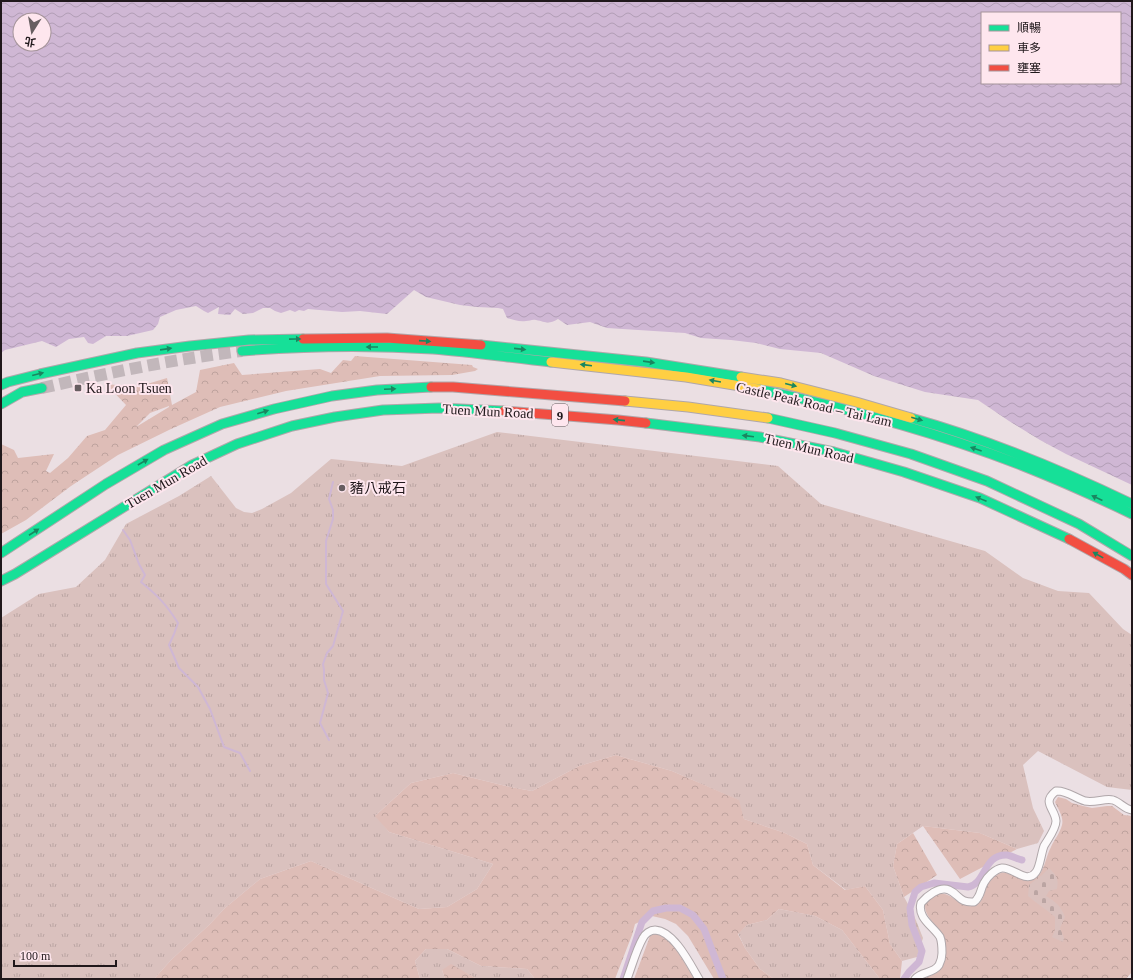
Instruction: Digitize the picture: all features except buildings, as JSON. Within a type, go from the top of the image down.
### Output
[{"type":"main road","name":"Castle Peak Road – Tai Lam","points":[[1,385],[48,372],[137,353],[249,340],[387,338],[481,345],[646,362],[781,383],[937,425],[1042,463],[1132,504]]},
{"type":"main road","name":"Castle Peak Road – Tai Lam","points":[[242,351],[324,347],[383,347],[452,351],[710,380],[780,394],[852,411],[935,435],[1001,457],[1077,488],[1132,514]]},
{"type":"main road","name":"Tuen Mun Road","points":[[1,553],[112,480],[164,450],[222,424],[274,409],[332,396],[377,390],[452,387],[688,407],[762,417],[835,433],[911,454],[987,481],[1079,524],[1132,556]]},
{"type":"main road","points":[[1,404],[22,392],[42,388]]},
{"type":"main road","name":"Tuen Mun Road","points":[[1,581],[15,574],[192,464],[237,444],[292,426],[335,416],[383,410],[439,408],[521,412],[618,420],[760,437],[834,452],[904,472],[980,498],[1065,537],[1124,569],[1132,575]]},
{"type":"street","points":[[915,979],[920,974],[932,971],[938,966],[941,960],[942,952],[942,943],[940,938],[921,913],[921,903],[932,893],[943,889],[949,890],[963,900],[974,902],[980,896],[983,884],[986,880],[995,871],[1002,868],[1024,876],[1029,877],[1033,875],[1036,872],[1041,854],[1056,824],[1055,816],[1049,803],[1049,799],[1052,794],[1056,791],[1062,791],[1075,798],[1092,802],[1106,800],[1115,801],[1127,809],[1132,810]]},
{"type":"street","points":[[627,979],[643,938],[650,931],[654,930],[661,931],[668,935],[677,944],[699,979]]},
{"type":"green space","points":[[355,356],[472,365],[478,369],[475,371],[452,375],[380,376],[286,391],[220,407],[118,455],[71,486],[26,520],[1,534],[1,444],[14,450],[18,458],[54,454],[46,471],[50,473],[68,458],[87,436],[105,430],[126,405],[106,384],[137,387],[167,378],[172,405],[196,392],[200,370],[234,363],[242,375],[320,369],[331,373],[343,360],[351,361]],"holes":[[[169,407],[136,427],[150,413]]]},
{"type":"green space","points":[[497,432],[778,466],[821,504],[985,551],[1023,578],[1058,591],[1089,593],[1123,629],[1132,635],[1132,790],[1107,787],[1038,751],[1023,765],[1033,808],[1044,831],[1038,843],[1017,849],[980,833],[923,826],[897,844],[893,866],[904,897],[913,913],[923,938],[917,957],[902,961],[890,944],[883,910],[865,886],[846,890],[813,865],[807,844],[785,833],[744,819],[738,800],[672,771],[616,755],[579,766],[532,791],[453,773],[411,783],[376,815],[389,832],[493,864],[477,889],[447,907],[419,909],[311,861],[260,879],[225,908],[171,960],[154,979],[1,979],[1,618],[39,594],[76,587],[105,560],[126,524],[179,496],[211,476],[236,508],[244,512],[252,513],[291,493],[331,459],[402,466]]},
{"type":"green space","points":[[616,755],[672,771],[739,800],[744,819],[785,833],[807,844],[813,865],[845,890],[865,886],[883,910],[890,944],[902,961],[900,979],[880,979],[842,930],[815,916],[779,909],[767,920],[747,925],[738,934],[745,948],[760,969],[774,979],[714,979],[688,936],[676,924],[665,919],[652,916],[635,924],[615,979],[535,979],[527,969],[481,966],[447,949],[426,949],[415,961],[420,979],[154,979],[171,960],[225,908],[260,879],[311,861],[419,909],[447,907],[477,889],[493,864],[389,832],[375,816],[411,783],[453,773],[532,791],[579,766]]},
{"type":"green space","points":[[1058,797],[1066,799],[1072,803],[1092,808],[1112,806],[1124,815],[1132,816],[1132,972],[1126,979],[921,979],[938,972],[944,964],[946,955],[946,945],[943,934],[927,914],[925,904],[934,896],[945,894],[962,904],[973,906],[977,905],[982,900],[988,884],[1001,873],[1027,880],[1037,877],[1043,869],[1049,850],[1062,825],[1061,816],[1055,802]]},
{"type":"green space","points":[[923,826],[980,833],[1017,849],[960,879]]},
{"type":"green space","points":[[913,833],[937,875],[904,897],[893,866],[897,844]]},
{"type":"green space","points":[[1049,868],[1056,877],[1058,885],[1057,889],[1049,891],[1046,896],[1058,905],[1065,917],[1060,928],[1064,938],[1063,942],[1052,937],[1055,930],[1055,917],[1028,896],[1029,885]]},
{"type":"green space","points":[[779,909],[815,916],[842,930],[880,979],[774,979],[760,969],[745,948],[738,933],[747,925],[767,920]]},
{"type":"green space","points":[[655,934],[667,940],[673,946],[694,979],[634,979],[650,936]]},
{"type":"green space","points":[[426,949],[447,949],[481,966],[527,969],[535,979],[477,979],[464,972],[442,970],[445,979],[420,979],[415,961]]},
{"type":"green space","points":[[451,964],[477,979],[445,979],[442,970]]},
{"type":"water","points":[[1,1],[1132,1],[1132,485],[1040,440],[978,400],[925,392],[874,376],[821,353],[780,349],[756,343],[701,338],[685,333],[607,328],[590,322],[567,325],[558,319],[549,322],[535,320],[519,321],[507,318],[503,309],[460,305],[426,297],[414,290],[387,314],[360,311],[342,312],[308,309],[295,312],[290,310],[281,313],[270,308],[263,308],[253,313],[243,314],[235,309],[230,315],[218,314],[219,307],[208,313],[196,306],[176,310],[160,317],[158,324],[153,330],[127,336],[106,336],[93,344],[88,343],[84,337],[69,339],[56,347],[42,341],[5,350],[1,353]]},
{"type":"waterway","points":[[329,740],[320,723],[328,693],[324,680],[323,664],[327,653],[333,646],[343,611],[326,584],[326,541],[333,519],[333,510],[329,499],[333,482]]},
{"type":"waterway","points":[[123,530],[130,540],[145,575],[141,582],[161,601],[178,623],[169,645],[179,668],[198,687],[210,709],[224,747],[240,753],[250,771]]},
{"type":"waterway","points":[[904,979],[919,962],[922,951],[912,925],[910,908],[915,892],[921,887],[934,883],[968,887],[974,885],[993,859],[999,856],[1007,855],[1022,860]]},
{"type":"waterway","points":[[623,979],[642,922],[653,911],[666,908],[680,908],[693,915],[704,929],[723,979]]},
{"type":"tunnel","points":[[42,388],[141,367],[242,351]]},
{"type":"traffic: fast","points":[[1,385],[40,374],[137,353],[249,340],[303,339]]},
{"type":"traffic: fast","points":[[481,345],[646,362],[741,377]]},
{"type":"traffic: fast","points":[[242,351],[289,348],[386,347],[433,349],[551,362]]},
{"type":"traffic: fast","points":[[1,553],[106,484],[164,450],[222,424],[274,409],[332,396],[377,390],[431,387]]},
{"type":"traffic: fast","points":[[1,404],[22,392],[42,388]]},
{"type":"traffic: fast","points":[[758,389],[825,404],[924,431],[957,442],[1077,488],[1132,514]]},
{"type":"traffic: fast","points":[[1,581],[15,574],[192,465],[237,444],[292,426],[335,417],[383,410],[439,408],[504,411]]},
{"type":"traffic: fast","points":[[768,418],[835,433],[911,454],[987,481],[1079,524],[1132,556]]},
{"type":"traffic: fast","points":[[911,418],[996,445],[1078,479],[1132,504]]},
{"type":"traffic: fast","points":[[646,423],[760,437],[834,452],[904,472],[980,498],[1069,539]]},
{"type":"traffic: slow","points":[[551,362],[686,377],[758,389]]},
{"type":"traffic: slow","points":[[741,377],[781,383],[911,418]]},
{"type":"traffic: slow","points":[[625,401],[688,407],[768,418]]},
{"type":"traffic: jam","points":[[303,339],[387,338],[481,345]]},
{"type":"traffic: jam","points":[[431,387],[453,387],[625,401]]},
{"type":"traffic: jam","points":[[504,411],[646,423]]},
{"type":"traffic: jam","points":[[1069,539],[1124,569],[1132,575]]},
{"type":"place","name":"Ka Loon Tsuen","points":[[78,388]]},
{"type":"place","name":"豬八戒石","points":[[342,488]]}]
